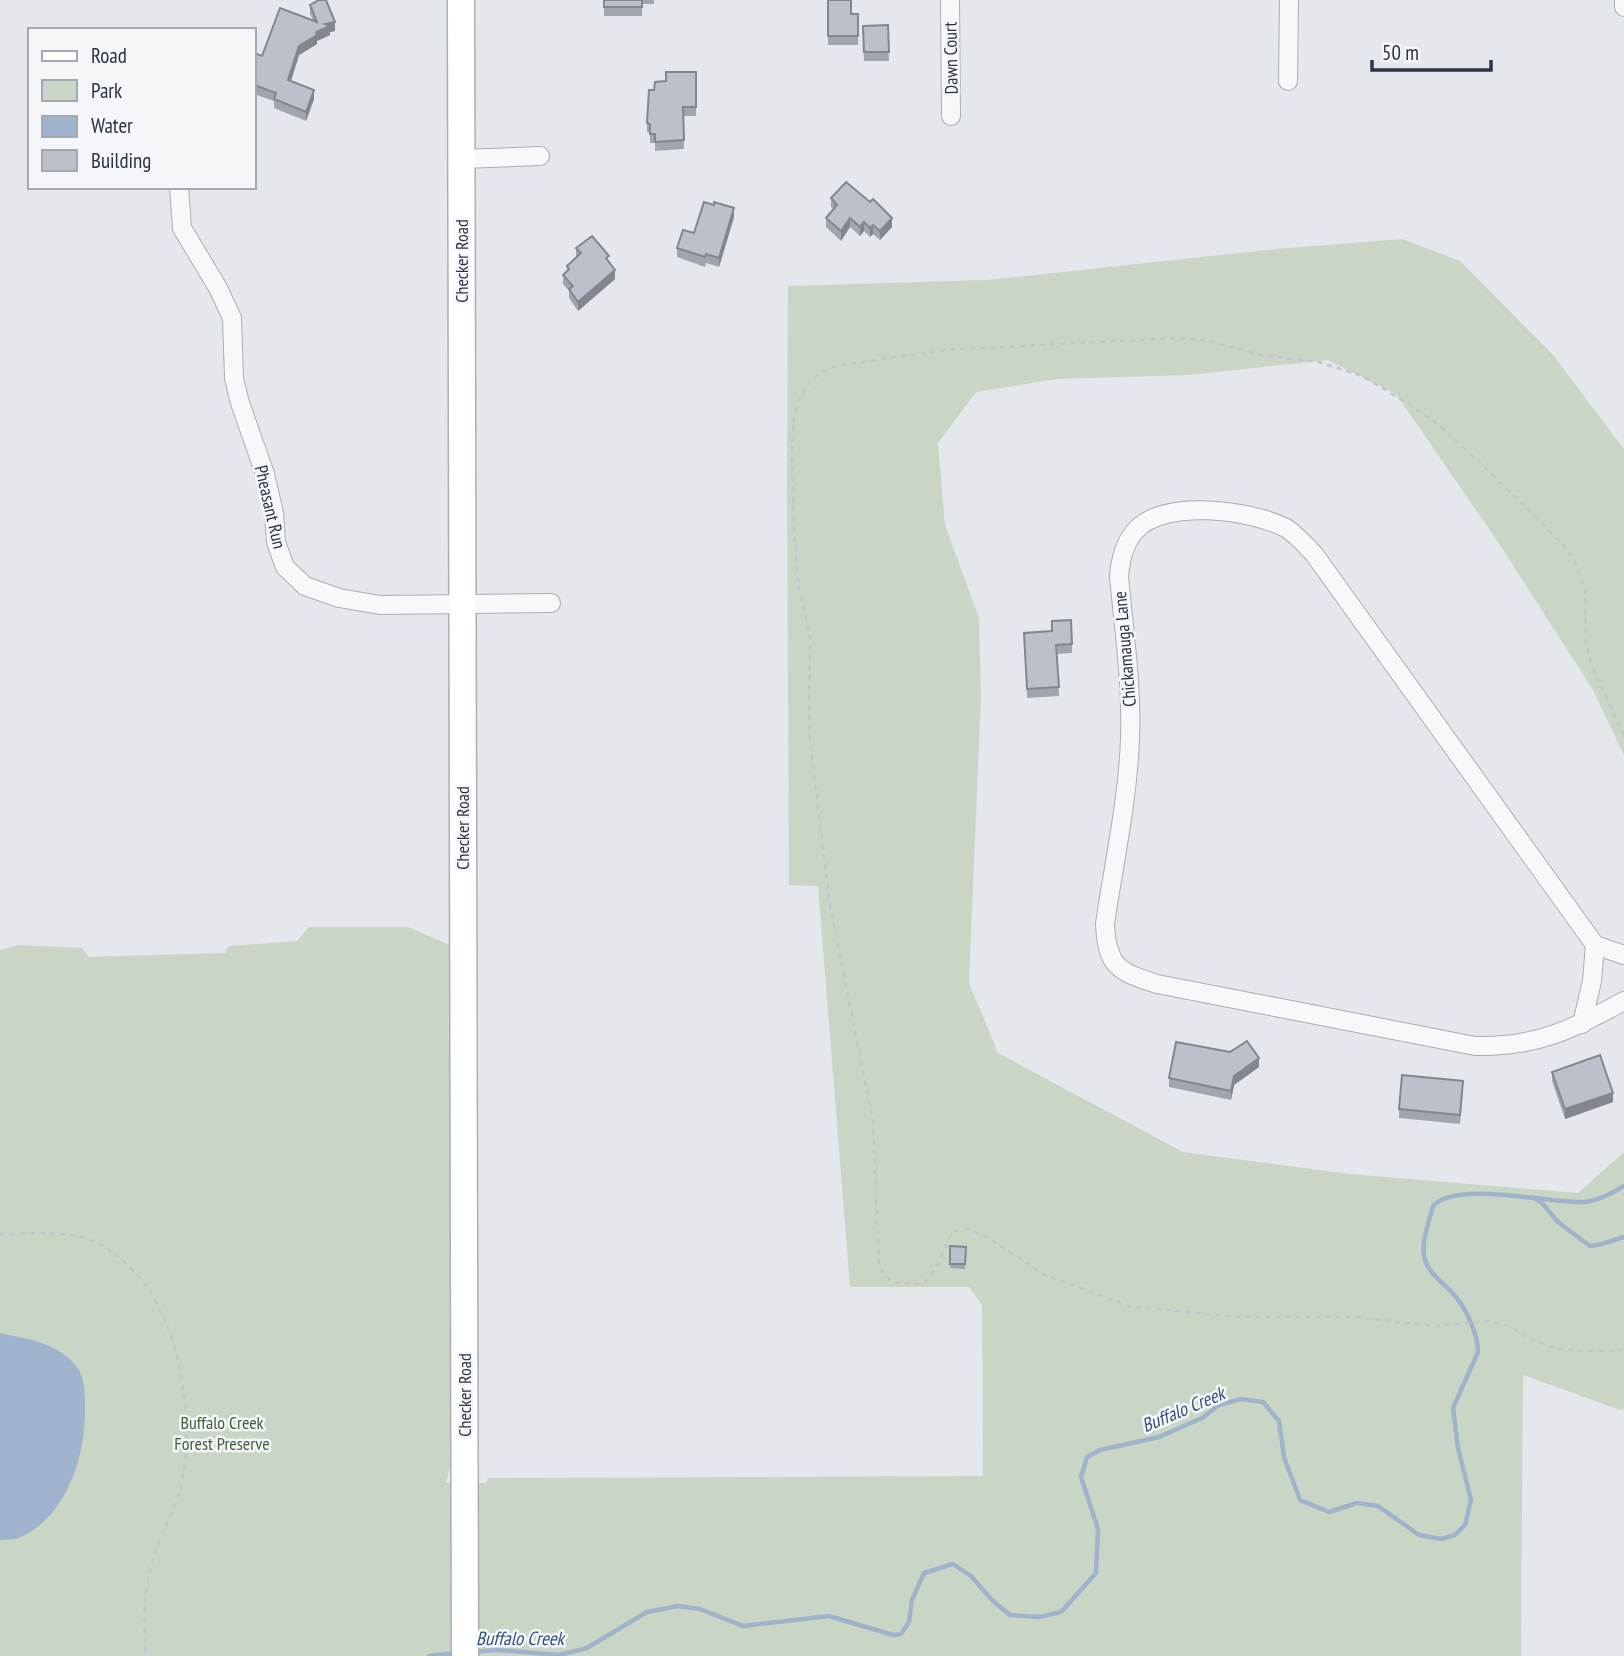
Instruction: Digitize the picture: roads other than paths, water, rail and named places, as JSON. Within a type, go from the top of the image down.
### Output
[{"type":"street","name":"Checker Road","points":[[461,0],[465,1643]]},
{"type":"street","name":"Dawn Court","points":[[950,0],[951,116]]},
{"type":"street","points":[[1288,81],[1289,0]]},
{"type":"street","points":[[1624,0],[1624,7]]},
{"type":"street","points":[[462,159],[540,156]]},
{"type":"street","name":"Pheasant Run","points":[[179,189],[182,228],[218,288],[232,318],[234,378],[265,474],[274,513],[276,542],[285,567],[305,586],[339,598],[380,605],[551,603]]},
{"type":"street","name":"Chickamauga Lane","points":[[1595,945],[1322,565],[1298,537],[1286,528],[1249,515],[1196,511],[1163,515],[1147,521],[1135,531],[1121,560],[1119,577],[1131,711],[1127,778],[1105,924],[1105,941],[1117,966],[1126,974],[1157,984],[1475,1046],[1522,1045],[1582,1024],[1624,1001]]},
{"type":"street","points":[[1582,1024],[1592,981],[1595,945],[1624,955]]},
{"type":"water","points":[[0,1333],[42,1343],[70,1359],[82,1376],[85,1408],[82,1445],[71,1482],[62,1499],[51,1515],[37,1527],[19,1538],[0,1540]]},
{"type":"waterway","name":"Buffalo Creek","points":[[472,1652],[498,1650],[559,1655],[587,1648],[647,1612],[678,1606],[700,1609],[743,1626],[829,1616],[893,1635],[901,1634],[909,1622],[912,1600],[924,1573],[953,1564],[971,1576],[992,1600],[1010,1615],[1039,1617],[1061,1612],[1096,1573],[1098,1529],[1081,1477],[1087,1457],[1100,1450],[1159,1437],[1202,1418],[1219,1405],[1241,1399],[1263,1402],[1279,1421],[1284,1457],[1300,1500],[1329,1512],[1357,1503],[1378,1506],[1419,1535],[1441,1539],[1455,1535],[1465,1525],[1471,1500],[1458,1448],[1453,1408],[1478,1352],[1478,1345],[1460,1302],[1431,1271],[1425,1260],[1424,1240],[1433,1206],[1445,1198],[1482,1194],[1584,1202],[1600,1198],[1624,1186]]},
{"type":"waterway","points":[[1533,1197],[1543,1204],[1558,1222],[1590,1246],[1624,1237]]},
{"type":"waterway","name":"Buffalo Creek","points":[[429,1656],[456,1653]]},
{"type":"park label","name":"Buffalo Creek Forest Preserve","points":[[222,1433]]}]
